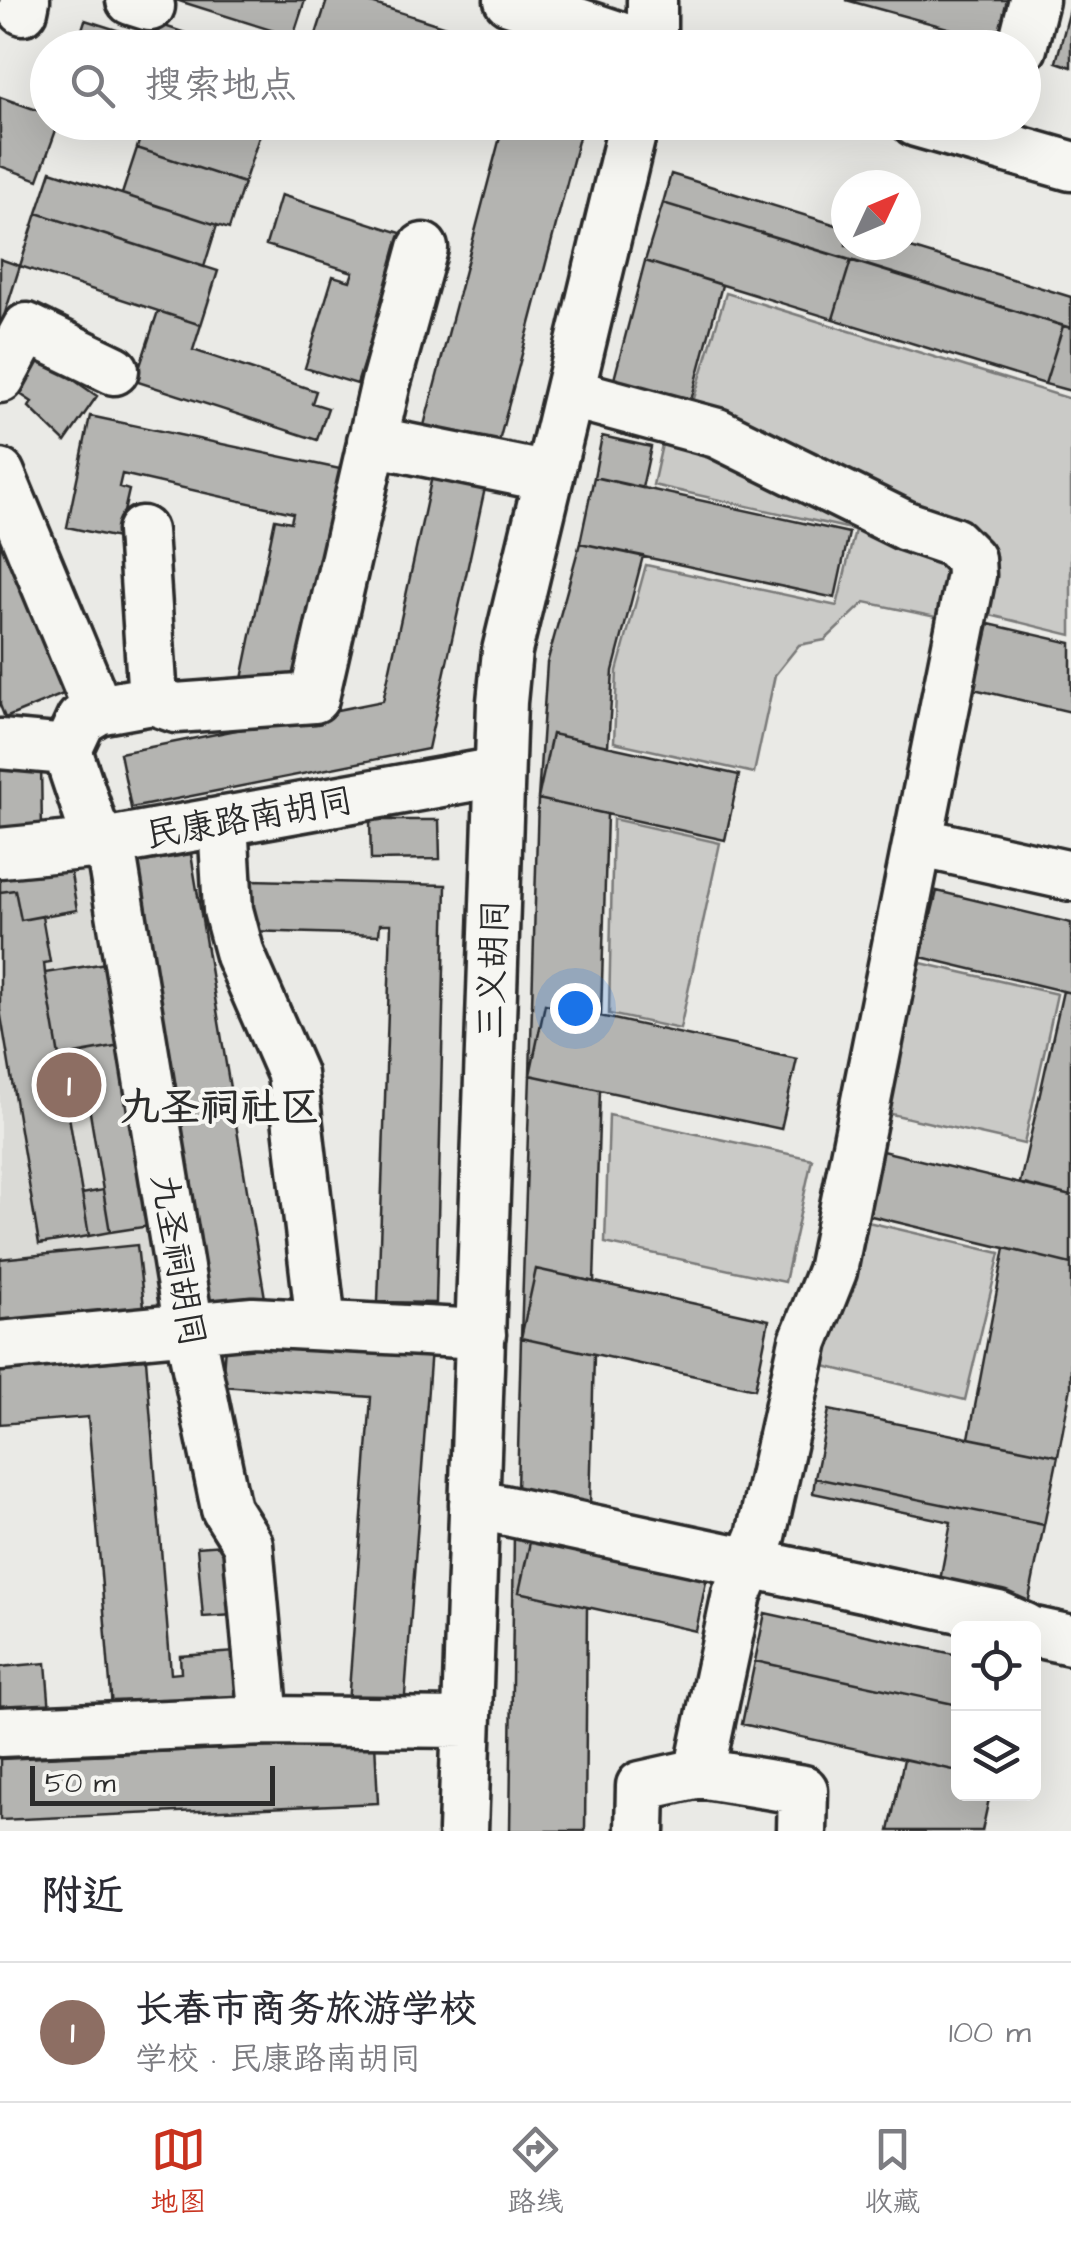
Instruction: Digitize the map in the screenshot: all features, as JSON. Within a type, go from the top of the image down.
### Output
[{"type":"street","points":[[508,0],[601,30]]},
{"type":"street","points":[[652,0],[653,30]]},
{"type":"street","points":[[1026,30],[1034,0]]},
{"type":"street","name":"三义胡同","points":[[462,1831],[498,772],[508,651],[630,140]]},
{"type":"street","points":[[1012,140],[1071,166]]},
{"type":"street","points":[[0,744],[67,750],[81,720],[98,710],[153,700],[176,708],[314,698],[372,441],[423,248]]},
{"type":"street","points":[[0,378],[26,328],[114,370]]},
{"type":"street","points":[[569,392],[717,434],[906,526],[964,548],[971,574],[832,1270],[804,1341],[761,1536],[738,1594],[699,1773]]},
{"type":"street","points":[[372,441],[549,477]]},
{"type":"street","points":[[0,474],[98,710]]},
{"type":"street","points":[[142,531],[153,700]]},
{"type":"street","name":"九圣祠胡同","points":[[67,750],[113,864],[189,1329],[226,1508],[248,1544],[264,1721]]},
{"type":"street","name":"民康路南胡同","points":[[0,853],[102,843],[498,772]]},
{"type":"street","points":[[223,821],[228,910],[240,955],[292,1074],[321,1324]]},
{"type":"street","points":[[918,842],[1071,876]]},
{"type":"street","points":[[0,1346],[252,1322],[480,1334]]},
{"type":"street","points":[[474,1504],[1009,1621]]},
{"type":"street","points":[[1041,1634],[1071,1640]]},
{"type":"street","points":[[0,1732],[264,1721],[466,1723]]},
{"type":"street","points":[[640,1831],[641,1786],[699,1773],[804,1790],[802,1831]]},
{"type":"shaded area","points":[[726,293],[1071,399],[1071,635],[974,611],[981,575],[689,415]]},
{"type":"shaded area","points":[[665,431],[949,553],[950,620],[865,602],[825,640],[799,645],[775,675],[754,773],[614,742],[617,671],[646,565],[837,606],[855,530],[653,485]]},
{"type":"shaded area","points":[[613,819],[720,843],[680,1029],[609,1014]]},
{"type":"shaded area","points":[[100,854],[176,1310],[0,1325],[0,862]]},
{"type":"shaded area","points":[[912,961],[1057,994],[1024,1144],[878,1111]]},
{"type":"shaded area","points":[[609,1115],[812,1159],[785,1282],[605,1243]]},
{"type":"shaded area","points":[[855,1219],[1000,1253],[965,1400],[820,1365]]},
{"type":"building","points":[[176,0],[305,0],[295,30],[271,30]]},
{"type":"building","points":[[327,0],[362,0],[455,30],[317,30]]},
{"type":"building","points":[[846,0],[1014,0],[1006,30],[955,30]]},
{"type":"building","points":[[1071,6],[1071,67],[1056,62]]},
{"type":"building","points":[[85,20],[117,30],[82,30]]},
{"type":"building","points":[[150,21],[177,30],[148,30]]},
{"type":"building","points":[[0,97],[30,108],[30,140],[52,140],[38,180],[0,166]]},
{"type":"building","points":[[139,140],[258,140],[244,183],[137,148]]},
{"type":"building","points":[[499,140],[578,140],[496,453],[422,433]]},
{"type":"building","points":[[137,148],[244,183],[229,229],[122,194]]},
{"type":"building","points":[[51,171],[217,225],[204,267],[37,213]]},
{"type":"building","points":[[671,174],[831,223],[831,254],[663,203]]},
{"type":"building","points":[[281,195],[404,234],[357,384],[305,368],[333,276],[350,281],[353,272],[266,245]]},
{"type":"building","points":[[663,203],[831,254],[831,260],[851,260],[833,319],[645,261]]},
{"type":"building","points":[[37,213],[218,271],[201,325],[20,266]]},
{"type":"building","points":[[921,251],[1071,297],[1071,328],[849,260],[921,260]]},
{"type":"building","points":[[0,259],[20,266],[0,329]]},
{"type":"building","points":[[851,260],[1063,326],[1045,384],[833,319]]},
{"type":"building","points":[[645,261],[722,285],[689,408],[612,387]]},
{"type":"building","points":[[158,311],[201,325],[193,350],[316,391],[312,403],[328,408],[317,440],[135,381]]},
{"type":"building","points":[[1063,326],[1071,328],[1071,391],[1045,384]]},
{"type":"building","points":[[35,353],[97,396],[65,442],[29,407],[32,402],[11,388]]},
{"type":"building","points":[[90,416],[340,469],[294,690],[242,679],[275,519],[291,522],[293,513],[122,474],[119,487],[129,490],[118,538],[67,527]]},
{"type":"building","points":[[602,436],[651,447],[642,488],[594,477]]},
{"type":"building","points":[[434,467],[487,479],[428,749],[131,808],[120,753],[383,701]]},
{"type":"building","points":[[594,477],[849,533],[835,598],[580,543]]},
{"type":"building","points":[[0,528],[68,692],[5,718],[0,705]]},
{"type":"building","points":[[580,543],[643,556],[613,671],[608,746],[552,734],[538,799],[547,663]]},
{"type":"building","points":[[989,624],[1071,643],[1071,712],[974,689]]},
{"type":"building","points":[[552,734],[739,775],[725,840],[538,799]]},
{"type":"building","points":[[0,759],[41,759],[42,835],[0,835]]},
{"type":"building","points":[[538,799],[607,814],[601,1016],[545,1004],[530,1075]]},
{"type":"building","points":[[370,820],[439,820],[440,859],[371,860]]},
{"type":"building","points":[[191,854],[265,1298],[211,1307],[137,863]]},
{"type":"building","points":[[69,862],[77,910],[21,920],[15,890],[0,892],[0,867]]},
{"type":"building","points":[[252,880],[446,885],[436,1303],[378,1302],[391,924],[380,924],[379,935],[250,931]]},
{"type":"building","points":[[15,890],[21,920],[42,916],[50,962],[44,963],[45,973],[89,1236],[39,1244],[0,1010],[0,892]]},
{"type":"building","points":[[937,891],[1071,923],[1071,993],[921,957]]},
{"type":"building","points":[[112,962],[126,1045],[59,1057],[45,973]]},
{"type":"building","points":[[1063,991],[1071,993],[1071,1196],[1020,1183]]},
{"type":"building","points":[[545,1004],[797,1059],[781,1129],[530,1075]]},
{"type":"building","points":[[126,1045],[156,1225],[110,1232],[80,1053]]},
{"type":"building","points":[[530,1075],[600,1090],[594,1282],[536,1269],[521,1338]]},
{"type":"building","points":[[878,1150],[1071,1196],[1071,1264],[863,1214]]},
{"type":"building","points":[[103,1190],[110,1232],[89,1236],[82,1194]]},
{"type":"building","points":[[137,1245],[144,1307],[0,1321],[0,1259]]},
{"type":"building","points":[[1005,1248],[1071,1264],[1071,1387],[1058,1456],[969,1438]]},
{"type":"building","points":[[536,1269],[769,1320],[755,1389],[521,1338]]},
{"type":"building","points":[[226,1332],[431,1348],[404,1708],[348,1704],[371,1397],[222,1386]]},
{"type":"building","points":[[521,1338],[594,1354],[590,1506],[517,1490]]},
{"type":"building","points":[[146,1359],[171,1674],[181,1673],[180,1656],[236,1652],[240,1704],[112,1708],[88,1417],[0,1424],[0,1370]]},
{"type":"building","points":[[829,1410],[1058,1456],[1044,1525],[815,1478]]},
{"type":"building","points":[[815,1478],[1044,1525],[1028,1604],[939,1586],[951,1522],[813,1493]]},
{"type":"building","points":[[514,1533],[532,1533],[519,1592],[587,1607],[585,1831],[510,1831]]},
{"type":"building","points":[[532,1533],[708,1572],[696,1631],[519,1592]]},
{"type":"building","points":[[238,1544],[250,1614],[203,1617],[197,1547]]},
{"type":"building","points":[[765,1613],[951,1653],[951,1703],[755,1661]]},
{"type":"building","points":[[755,1661],[951,1703],[951,1769],[742,1724]]},
{"type":"building","points":[[46,1663],[50,1712],[0,1717],[0,1667]]},
{"type":"building","points":[[375,1742],[378,1803],[0,1820],[0,1759]]},
{"type":"building","points":[[904,1759],[951,1769],[951,1801],[988,1801],[982,1831],[889,1831]]},
{"type":"place","name":"长春市商务旅游学校","points":[[69,1085]]},
{"type":"district","name":"九圣祠社区","points":[[220,1106]]}]
